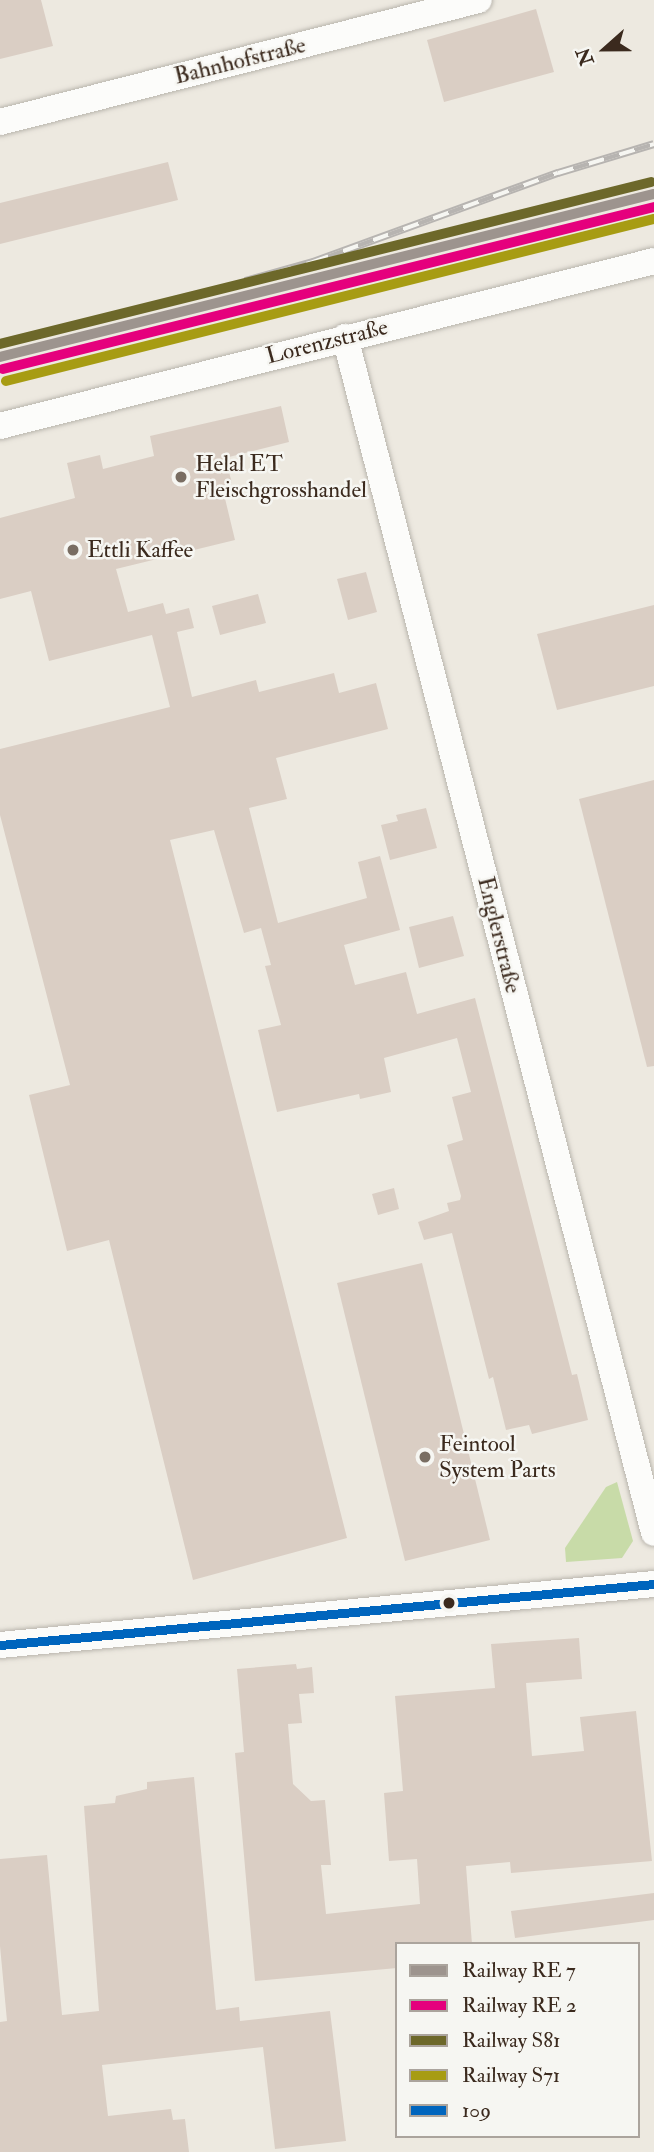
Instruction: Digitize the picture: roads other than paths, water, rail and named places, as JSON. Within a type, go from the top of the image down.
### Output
[{"type":"street","name":"Bahnhofstraße","points":[[0,122],[480,0]]},
{"type":"street","name":"Lorenzstraße","points":[[0,426],[654,261]]},
{"type":"street","name":"Englerstraße","points":[[345,337],[654,1533]]},
{"type":"street","points":[[0,1645],[654,1584]]},
{"type":"railway","points":[[245,281],[313,262],[558,173],[654,144]]},
{"type":"rail line","name":"S81","points":[[0,344],[651,182]]},
{"type":"rail line","name":"S71","points":[[6,381],[654,219]]},
{"type":"place","name":"Helal ET Fleischgrosshandel","points":[[181,477]]},
{"type":"place","name":"Ettli Kaffee","points":[[73,550]]},
{"type":"place","name":"Feintool System Parts","points":[[425,1457]]}]
